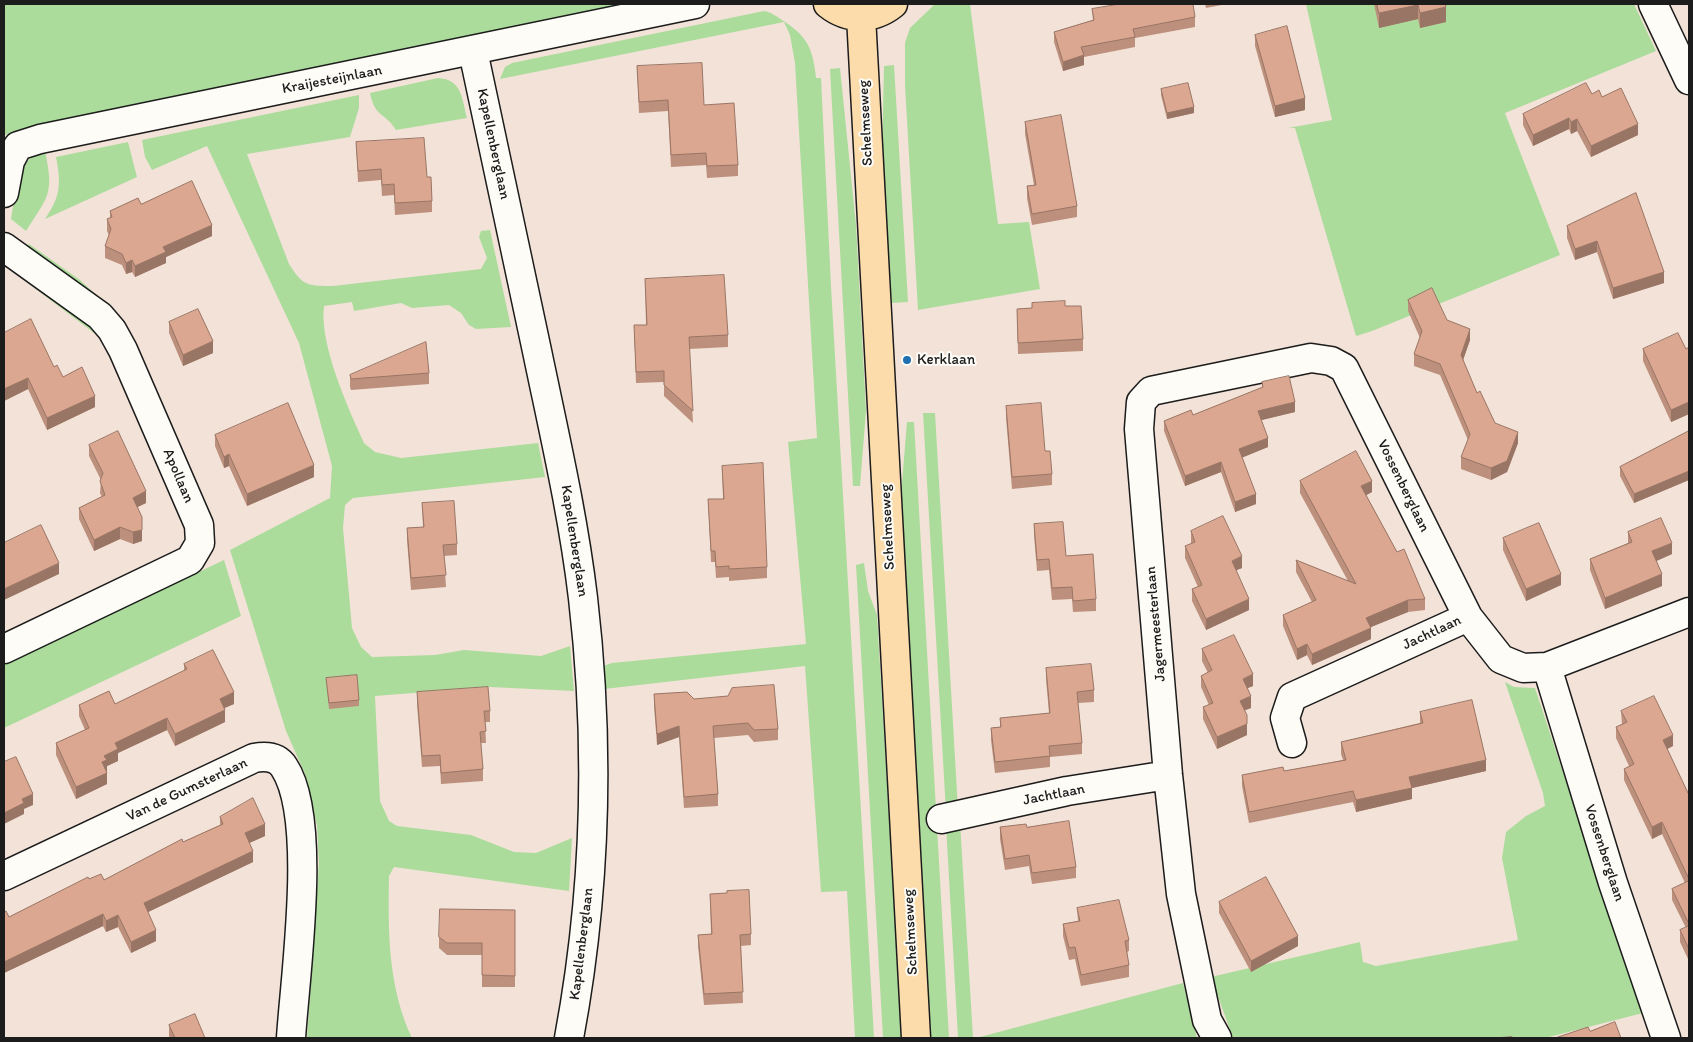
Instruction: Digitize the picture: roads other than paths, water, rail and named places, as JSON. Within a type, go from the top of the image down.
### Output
[{"type":"main road","points":[[828,4],[848,15],[861,16],[879,13],[894,4]]},
{"type":"main road","name":"Schelmseweg","points":[[861,16],[916,1038]]},
{"type":"street","name":"Kraijesteijnlaan","points":[[4,193],[10,161],[18,146],[40,139],[695,4]]},
{"type":"street","points":[[1653,4],[1689,80]]},
{"type":"street","name":"Kapellenberglaan","points":[[473,51],[571,511],[586,627],[593,741],[592,853],[581,965],[569,1038]]},
{"type":"street","name":"Apollaan","points":[[4,247],[85,304],[112,330],[123,350],[200,525],[200,543],[190,560],[4,649]]},
{"type":"street","name":"Jagermeesterlaan","points":[[1217,1038],[1208,1020],[1181,894],[1168,775],[1139,429],[1141,402],[1152,390],[1311,358],[1331,361]]},
{"type":"street","name":"Vossenberglaan","points":[[1331,361],[1344,368],[1468,617]]},
{"type":"street","name":"Jachtlaan","points":[[1292,743],[1285,718],[1292,697],[1468,617],[1502,659],[1523,668],[1546,666],[1689,612]]},
{"type":"street","name":"Vossenberglaan","points":[[1546,666],[1613,883],[1666,1038]]},
{"type":"street","name":"Van de Gumsterlaan","points":[[4,876],[254,758],[274,758],[284,766],[291,783],[299,812],[303,849],[291,1038]]},
{"type":"street","name":"Jachtlaan","points":[[941,819],[1067,791],[1168,775]]},
{"type":"place","name":"Kerklaan","points":[[907,360]]}]
